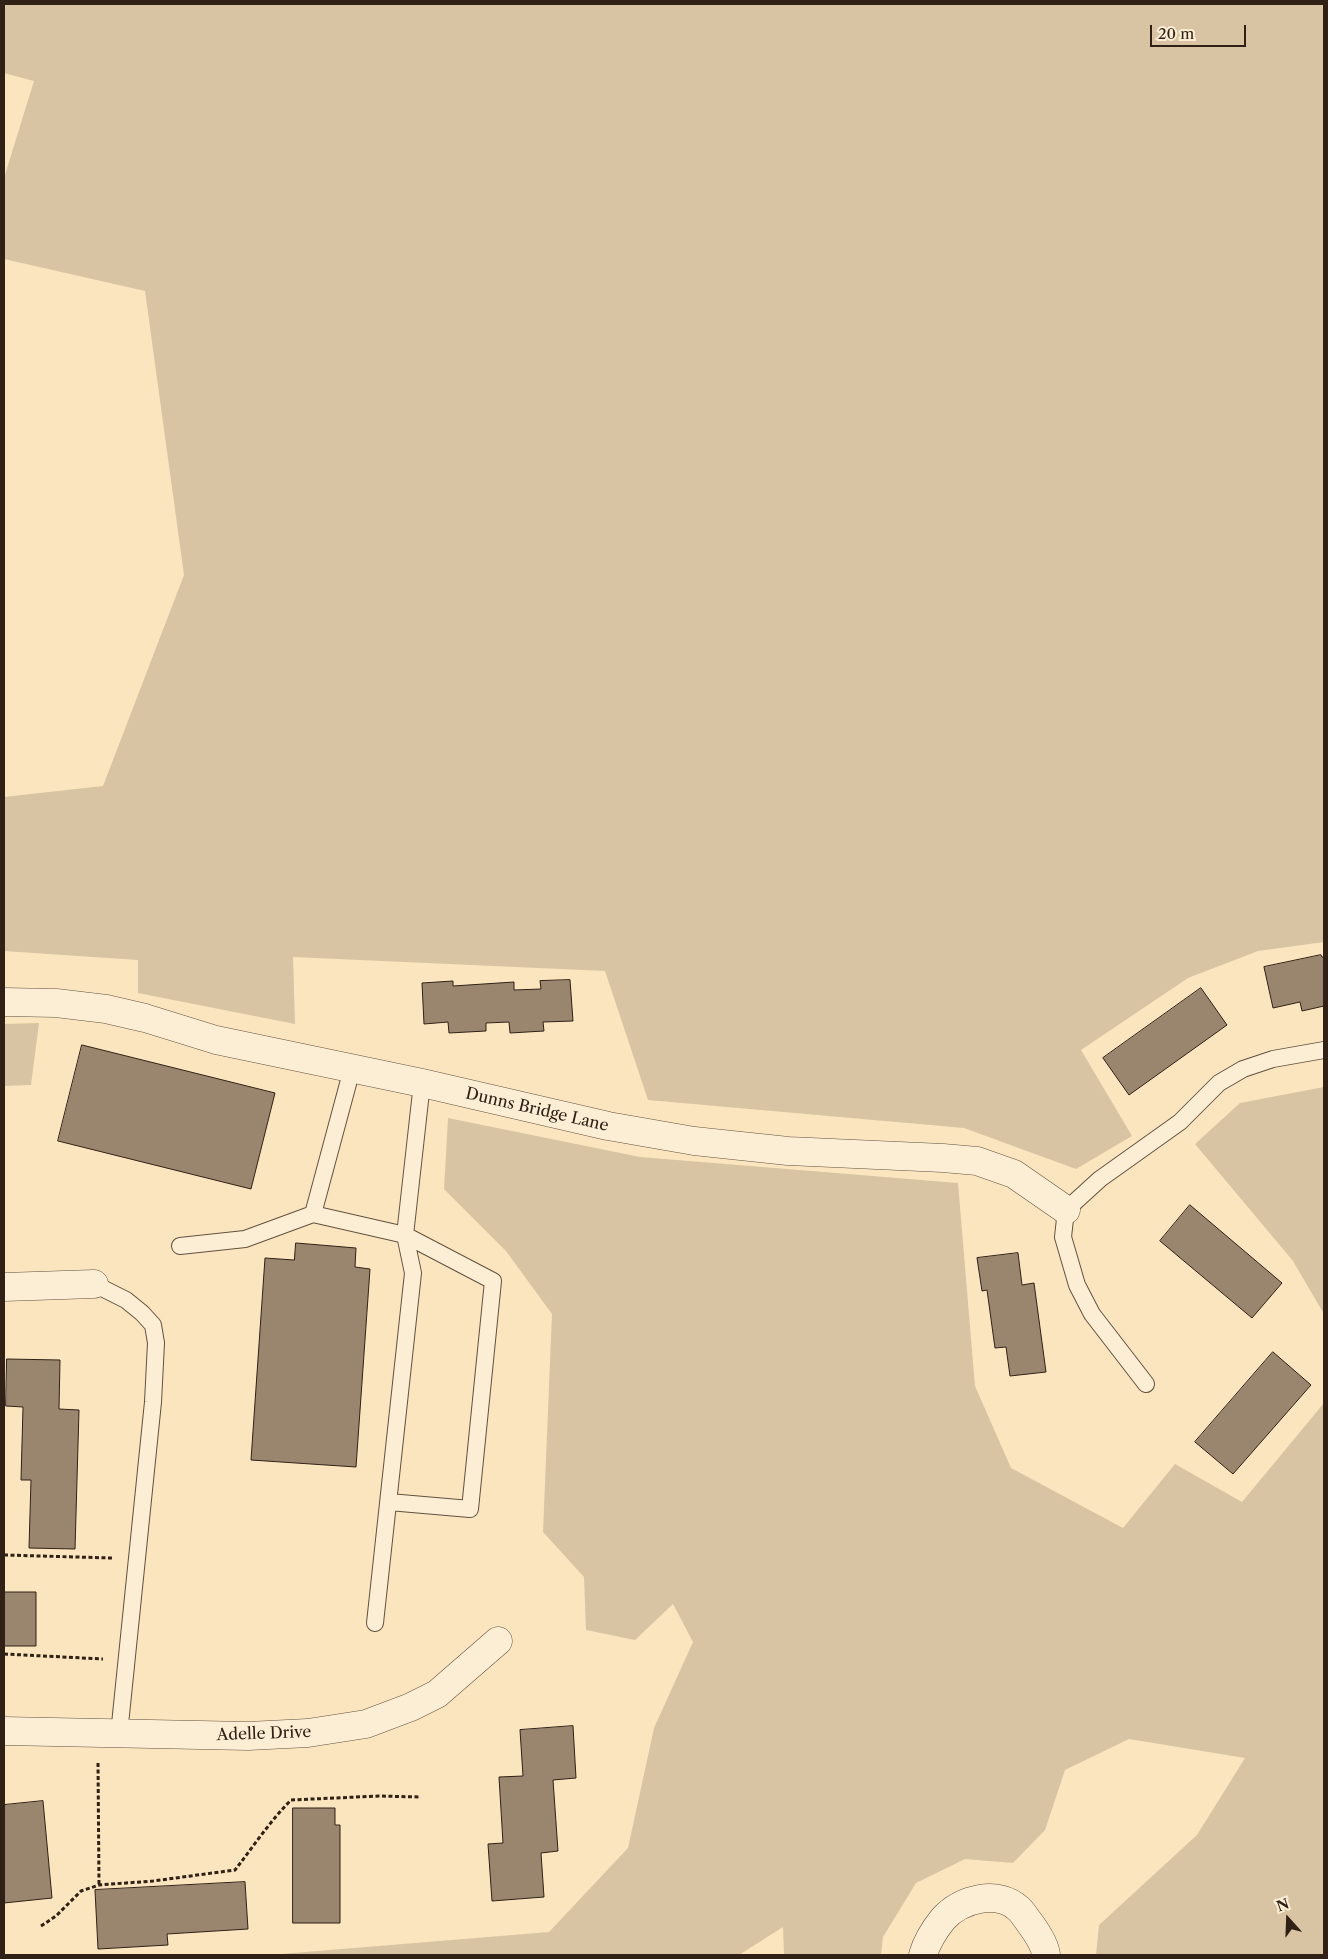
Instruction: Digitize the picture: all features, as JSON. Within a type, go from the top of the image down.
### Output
[{"type":"street","name":"Dunns Bridge Lane","points":[[4,1002],[56,1003],[106,1009],[146,1018],[216,1040],[422,1083],[608,1126],[694,1141],[788,1151],[943,1158],[977,1162],[1014,1174],[1066,1210]]},
{"type":"street","points":[[4,1288],[94,1284]]},
{"type":"street","name":"Adelle Drive","points":[[4,1731],[248,1736],[308,1733],[366,1724],[411,1707],[437,1694],[498,1642]]},
{"type":"street","points":[[923,1955],[928,1940],[945,1917],[970,1901],[996,1897],[1018,1908],[1033,1927],[1046,1951],[1046,1955]]},
{"type":"lane","points":[[1146,1384],[1092,1314],[1077,1285],[1063,1237],[1066,1210],[1100,1179],[1180,1122],[1219,1083],[1243,1069],[1273,1060],[1324,1050]]},
{"type":"lane","points":[[313,1214],[352,1069]]},
{"type":"lane","points":[[376,1623],[413,1272],[405,1236],[422,1083]]},
{"type":"lane","points":[[180,1246],[245,1239],[313,1214],[405,1236],[493,1281],[470,1509],[389,1502]]},
{"type":"lane","points":[[94,1284],[126,1300],[142,1313],[153,1325],[156,1343],[153,1402],[119,1734]]},
{"type":"path","points":[[4,1555],[137,1559]]},
{"type":"path","points":[[4,1654],[126,1661]]},
{"type":"path","points":[[98,1762],[99,1885]]},
{"type":"path","points":[[41,1926],[56,1916],[82,1891],[99,1885],[153,1881],[234,1870],[260,1840],[280,1811],[291,1800],[379,1796],[421,1797]]},
{"type":"shaded area","points":[[4,4],[1324,4],[1324,942],[1258,951],[1188,978],[1081,1050],[1132,1136],[1076,1169],[964,1128],[648,1100],[605,971],[293,957],[295,1024],[138,993],[138,960],[4,951],[4,797],[103,786],[184,575],[145,291],[4,259],[4,178],[34,81],[4,73]]},
{"type":"shaded area","points":[[39,1023],[31,1085],[4,1086],[4,1024]]},
{"type":"shaded area","points":[[1324,1087],[1324,1314],[1293,1261],[1195,1144],[1240,1103]]},
{"type":"shaded area","points":[[448,1118],[640,1157],[958,1183],[975,1386],[1011,1468],[1123,1528],[1175,1464],[1242,1502],[1324,1403],[1324,1955],[1096,1955],[1099,1925],[1197,1835],[1245,1758],[1129,1739],[1065,1770],[1045,1830],[1013,1863],[965,1859],[916,1883],[883,1937],[881,1955],[784,1955],[783,1927],[739,1955],[269,1955],[549,1932],[628,1848],[654,1728],[693,1642],[673,1604],[635,1640],[586,1630],[584,1577],[543,1532],[552,1314],[506,1251],[444,1189]]},
{"type":"building","points":[[1321,955],[1324,957],[1324,1006],[1302,1011],[1300,1002],[1273,1008],[1264,967]]},
{"type":"building","points":[[570,980],[573,1021],[543,1022],[544,1031],[510,1033],[509,1022],[486,1023],[486,1031],[449,1033],[448,1022],[424,1024],[422,983],[453,981],[453,986],[514,982],[514,990],[541,989],[540,981]]},
{"type":"building","points":[[1201,988],[1227,1025],[1129,1095],[1103,1058]]},
{"type":"building","points":[[82,1045],[275,1093],[251,1189],[58,1141]]},
{"type":"building","points":[[1190,1205],[1282,1283],[1252,1318],[1160,1241]]},
{"type":"building","points":[[296,1243],[356,1248],[355,1267],[370,1269],[356,1467],[251,1460],[265,1258],[294,1260]]},
{"type":"building","points":[[1018,1253],[1022,1285],[1034,1283],[1046,1372],[1010,1376],[1006,1347],[995,1348],[987,1290],[982,1291],[977,1258]]},
{"type":"building","points":[[1273,1352],[1311,1385],[1233,1474],[1195,1442]]},
{"type":"building","points":[[7,1359],[60,1360],[59,1409],[79,1410],[75,1549],[29,1548],[31,1480],[21,1480],[23,1407],[6,1406]]},
{"type":"building","points":[[4,1592],[36,1592],[36,1646],[4,1646]]},
{"type":"building","points":[[573,1726],[576,1778],[553,1780],[558,1851],[541,1853],[544,1897],[492,1901],[488,1844],[503,1843],[499,1777],[523,1776],[520,1730]]},
{"type":"building","points":[[43,1801],[52,1898],[4,1903],[4,1805]]},
{"type":"building","points":[[293,1808],[335,1808],[335,1825],[340,1825],[340,1923],[293,1923]]},
{"type":"building","points":[[245,1882],[248,1929],[167,1934],[168,1945],[98,1949],[95,1890]]}]
